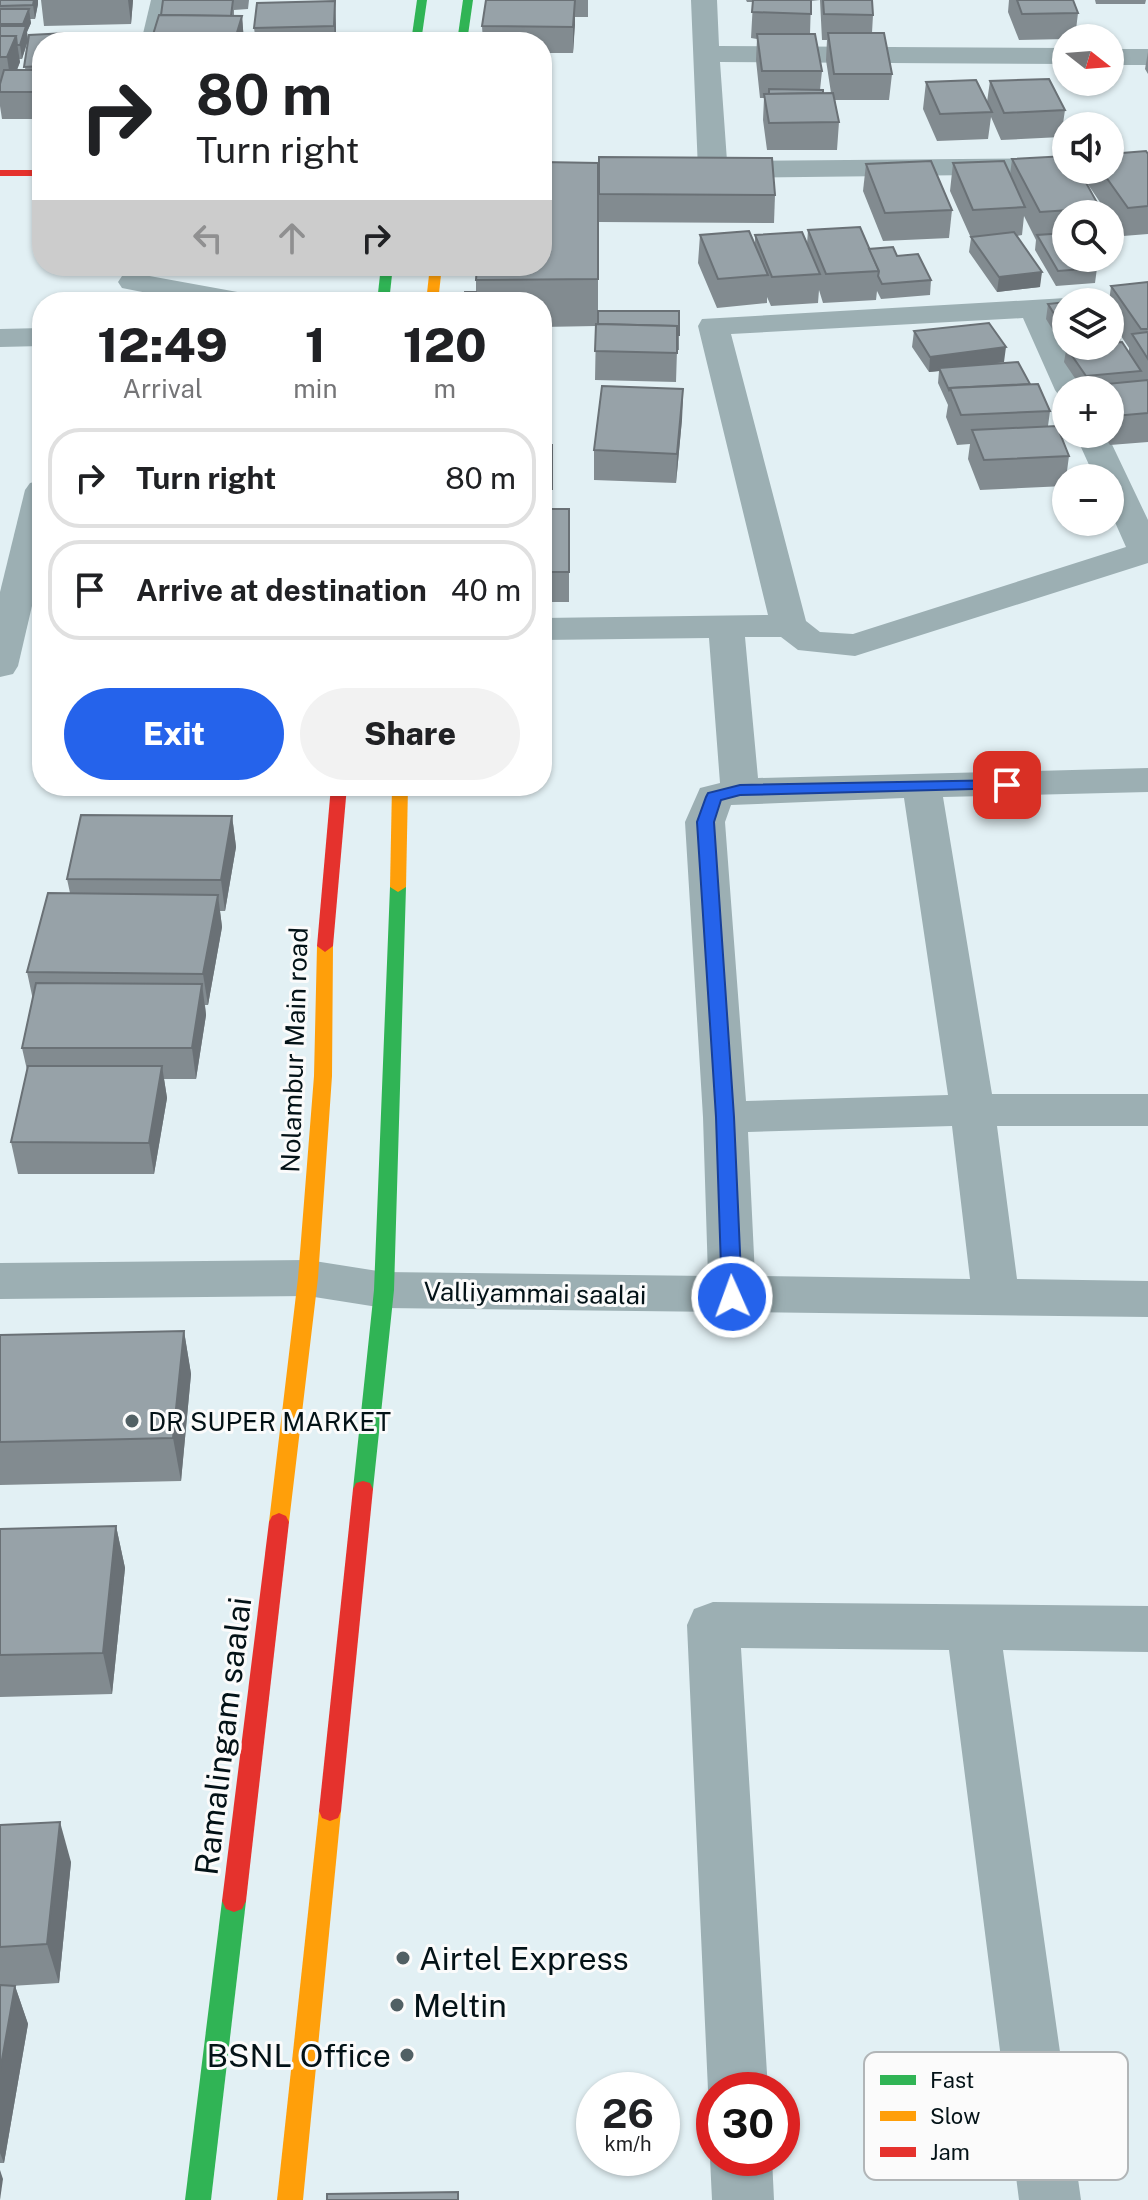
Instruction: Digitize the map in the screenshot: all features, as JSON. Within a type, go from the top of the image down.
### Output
[{"type":"main road","points":[[417,32],[422,0]]},
{"type":"main road","points":[[463,32],[468,0]]},
{"type":"main road","points":[[0,173],[32,173]]},
{"type":"main road","name":"Nolambur Main road","points":[[308,1278],[323,1076],[325,921],[338,796]]},
{"type":"main road","points":[[290,2200],[384,1290],[400,796]]},
{"type":"main road","name":"Ramalingam saalai","points":[[198,2200],[308,1278]]},
{"type":"street","points":[[156,32],[164,0]]},
{"type":"street","points":[[704,0],[713,170]]},
{"type":"street","points":[[707,54],[1052,56]]},
{"type":"street","points":[[1124,57],[1148,57]]},
{"type":"street","points":[[682,170],[1052,166]]},
{"type":"street","points":[[133,282],[188,292]]},
{"type":"street","points":[[789,626],[713,326],[1052,308]]},
{"type":"street","points":[[1034,309],[1065,376]]},
{"type":"street","points":[[0,338],[32,337]]},
{"type":"street","points":[[552,629],[789,626],[811,642],[855,645],[1146,552],[1098,448]]},
{"type":"street","points":[[0,666],[32,552]]},
{"type":"street","points":[[726,627],[740,790]]},
{"type":"street","points":[[732,1297],[725,1117],[705,822],[714,797],[740,790],[1148,780]]},
{"type":"street","points":[[922,787],[982,1174],[996,1299]]},
{"type":"street","points":[[725,1117],[970,1110],[1148,1110]]},
{"type":"street","name":"Valliyammai saalai","points":[[0,1281],[308,1278],[384,1290],[732,1297],[1148,1299]]},
{"type":"street","points":[[737,2072],[713,1625],[1148,1629]]},
{"type":"street","points":[[973,1626],[1030,2052]]},
{"type":"street","points":[[742,2176],[743,2200]]},
{"type":"street","points":[[1047,2180],[1050,2200]]},
{"type":"building","points":[[0,0],[34,0],[33,5],[0,6]]},
{"type":"building","points":[[163,0],[233,0],[231,16],[161,15]]},
{"type":"building","points":[[486,0],[575,0],[573,27],[482,26]]},
{"type":"building","points":[[753,0],[811,0],[811,14],[752,12]]},
{"type":"building","points":[[823,0],[872,0],[873,15],[824,14]]},
{"type":"building","points":[[1017,0],[1073,0],[1078,13],[1022,14]]},
{"type":"building","points":[[335,1],[334,26],[254,28],[257,3]]},
{"type":"building","points":[[0,9],[29,9],[23,24],[0,24]]},
{"type":"building","points":[[159,15],[242,16],[237,32],[154,32]]},
{"type":"building","points":[[0,26],[26,26],[20,45],[17,45],[16,36],[0,36]]},
{"type":"building","points":[[828,33],[884,33],[892,74],[834,74]]},
{"type":"building","points":[[757,34],[815,34],[822,71],[762,71]]},
{"type":"building","points":[[29,35],[32,35],[32,67],[24,67]]},
{"type":"building","points":[[0,36],[16,36],[7,57],[0,57]]},
{"type":"building","points":[[4,70],[32,70],[32,92],[0,92]]},
{"type":"building","points":[[1049,79],[1052,96],[1058,96],[1065,110],[1004,113],[990,81]]},
{"type":"building","points":[[976,80],[992,112],[940,114],[926,82]]},
{"type":"building","points":[[769,89],[823,90],[823,93],[769,94]]},
{"type":"building","points":[[833,93],[839,122],[769,123],[764,94]]},
{"type":"building","points":[[1146,151],[1148,154],[1148,206],[1128,208],[1111,184],[1124,184],[1124,153]]},
{"type":"building","points":[[599,157],[772,158],[775,195],[599,194]]},
{"type":"building","points":[[1052,157],[1052,184],[1087,184],[1096,200],[1052,200],[1052,211],[1040,212],[1012,159]]},
{"type":"building","points":[[931,161],[952,210],[885,213],[866,164]]},
{"type":"building","points":[[1004,161],[1025,207],[973,210],[953,163]]},
{"type":"building","points":[[552,162],[598,163],[598,279],[476,280],[476,276],[552,276]]},
{"type":"building","points":[[860,227],[879,271],[826,274],[808,230]]},
{"type":"building","points":[[749,231],[768,275],[718,279],[700,235]]},
{"type":"building","points":[[802,232],[820,274],[772,277],[755,235]]},
{"type":"building","points":[[1014,232],[1042,272],[999,277],[971,237]]},
{"type":"building","points":[[1052,234],[1052,261],[1037,235]]},
{"type":"building","points":[[893,247],[897,256],[918,254],[931,280],[882,284],[869,249]]},
{"type":"building","points":[[1148,282],[1148,329],[1141,329],[1124,305],[1124,288],[1111,286]]},
{"type":"building","points":[[598,311],[679,311],[679,335],[677,326],[598,324]]},
{"type":"building","points":[[989,323],[1006,347],[930,357],[914,331]]},
{"type":"building","points":[[596,324],[677,326],[677,353],[595,351]]},
{"type":"building","points":[[1148,332],[1148,359],[1132,334]]},
{"type":"building","points":[[1124,345],[1141,371],[1086,376],[1075,360],[1124,360]]},
{"type":"building","points":[[1018,362],[1030,384],[949,390],[939,368]]},
{"type":"building","points":[[1148,380],[1148,413],[1124,415],[1124,382]]},
{"type":"building","points":[[1038,384],[1050,411],[961,415],[950,388]]},
{"type":"building","points":[[602,386],[683,389],[677,454],[594,450]]},
{"type":"building","points":[[1052,426],[1052,448],[1066,448],[1069,456],[984,460],[972,430]]},
{"type":"building","points":[[552,509],[569,509],[569,572],[552,572]]},
{"type":"building","points":[[81,815],[232,816],[221,880],[67,879]]},
{"type":"building","points":[[48,893],[218,895],[203,974],[27,972]]},
{"type":"building","points":[[36,983],[202,984],[192,1048],[22,1048]]},
{"type":"building","points":[[28,1066],[162,1066],[149,1143],[11,1142]]},
{"type":"building","points":[[184,1331],[173,1438],[0,1442],[0,1335]]},
{"type":"building","points":[[116,1526],[103,1653],[0,1655],[0,1529]]},
{"type":"building","points":[[60,1822],[47,1944],[0,1947],[0,1825]]},
{"type":"building","points":[[0,1985],[15,1986],[0,2071]]},
{"type":"building","points":[[458,2192],[458,2200],[327,2200],[327,2194]]},
{"type":"traffic: fast","points":[[417,32],[422,0]]},
{"type":"traffic: fast","points":[[463,32],[468,0]]},
{"type":"traffic: fast","points":[[384,292],[386,276]]},
{"type":"traffic: fast","points":[[363,1489],[384,1290],[398,887]]},
{"type":"traffic: fast","points":[[198,2200],[234,1901]]},
{"type":"traffic: slow","points":[[433,292],[435,276]]},
{"type":"traffic: slow","points":[[398,887],[400,796]]},
{"type":"traffic: slow","points":[[279,1522],[308,1278],[323,1076],[325,946]]},
{"type":"traffic: slow","points":[[290,2200],[330,1811]]},
{"type":"traffic: jam","points":[[0,173],[32,173]]},
{"type":"traffic: jam","points":[[325,946],[338,796]]},
{"type":"traffic: jam","points":[[330,1811],[363,1489]]},
{"type":"traffic: jam","points":[[234,1901],[279,1522]]},
{"type":"place","name":"DR SUPER MARKET","points":[[132,1421]]},
{"type":"place","name":"Airtel Express","points":[[403,1958]]},
{"type":"place","name":"Meltin","points":[[397,2005]]},
{"type":"place","name":"BSNL Office","points":[[407,2055]]},
{"type":"route","points":[[732,1297],[725,1117],[705,822],[714,797],[740,790],[1007,785]]}]
